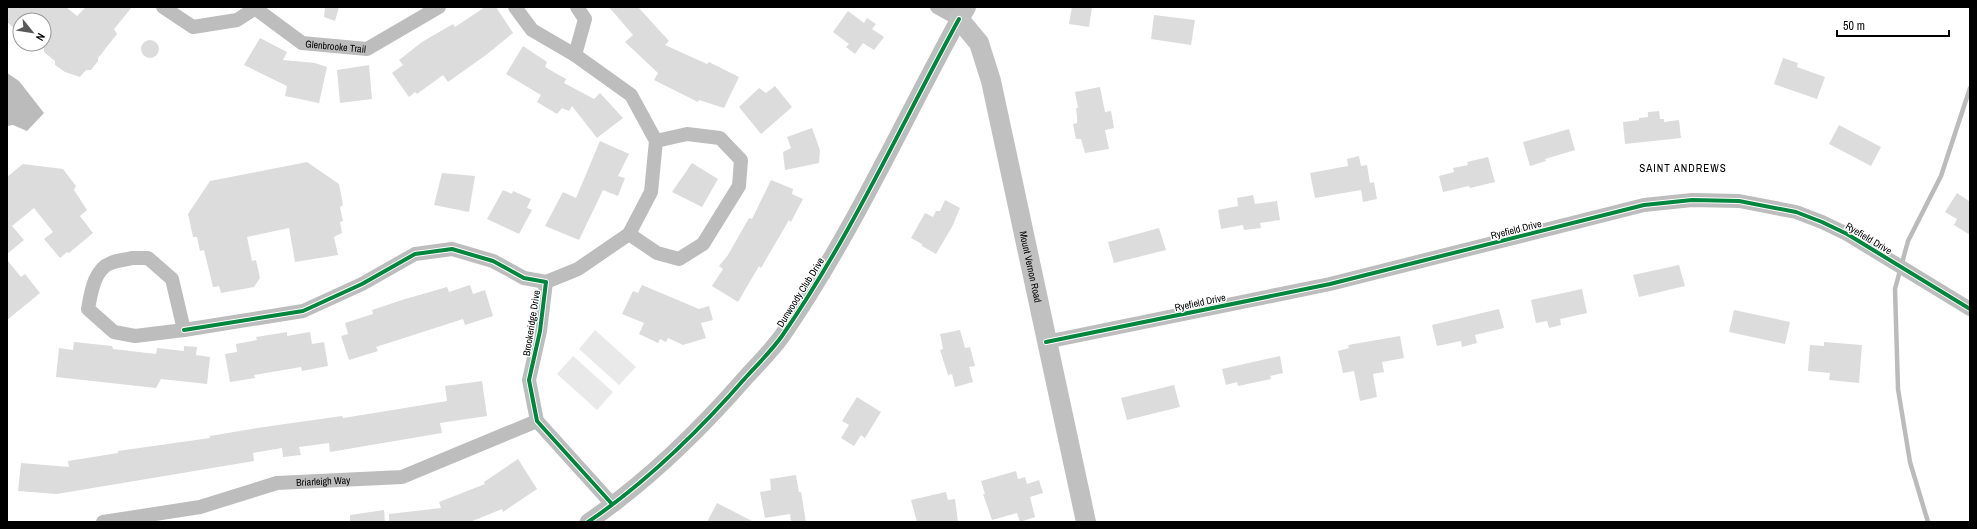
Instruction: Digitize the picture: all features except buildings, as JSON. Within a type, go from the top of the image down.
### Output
[{"type":"main road","name":"Mount Vernon Road","points":[[963,13],[979,43],[991,81],[1086,522]]},
{"type":"street","points":[[163,7],[193,27],[237,20],[257,8]]},
{"type":"street","name":"Glenbrooke Trail","points":[[257,8],[302,43],[367,49],[439,7]]},
{"type":"street","points":[[515,7],[532,30],[574,55],[631,95],[656,141],[651,192],[629,234],[578,269],[546,282]]},
{"type":"street","points":[[574,55],[585,19],[578,7]]},
{"type":"street","points":[[937,7],[963,13]]},
{"type":"street","name":"Dunwoody Club Drive","points":[[588,522],[652,472],[683,443],[724,402],[781,338],[827,266],[892,149],[963,13]]},
{"type":"street","points":[[629,234],[657,253],[679,259],[704,244],[739,186],[741,160],[720,138],[687,134],[656,141]]},
{"type":"street","name":"Ryefield Drive","points":[[1046,342],[1330,284],[1644,206],[1692,200],[1739,201],[1796,212],[1822,222],[1848,234],[1970,309]]},
{"type":"street","name":"Brookeridge Drive","points":[[184,330],[303,311],[362,284],[415,254],[452,249],[493,261],[524,278],[546,282],[540,331],[529,380],[537,421]]},
{"type":"street","points":[[132,258],[148,258],[172,279],[184,330],[135,336],[114,332],[88,309],[92,290],[101,269],[110,263],[132,258]]},
{"type":"street","points":[[537,421],[612,504]]},
{"type":"street","name":"Briarleigh Way","points":[[103,522],[200,507],[277,483],[402,477],[537,421]]},
{"type":"shaded area","points":[[7,73],[19,81],[44,113],[27,131],[13,125],[7,126]]},
{"type":"shaded area","points":[[595,330],[636,367],[619,385],[579,349]]},
{"type":"shaded area","points":[[573,356],[613,392],[597,410],[557,374]]},
{"type":"waterway","points":[[1928,522],[1910,462],[1898,389],[1895,289],[1908,241],[1941,176],[1970,88]]},
{"type":"cycle path","points":[[588,522],[631,490],[692,435],[711,416],[782,336],[831,259],[853,220],[959,19]]},
{"type":"cycle path","points":[[1046,342],[1330,284],[1644,205],[1692,200],[1739,201],[1796,212],[1822,222],[1847,234],[1970,309]]},
{"type":"cycle path","points":[[184,330],[303,311],[362,284],[415,254],[452,249],[493,261],[524,278],[546,282],[540,331],[529,380],[537,421],[612,504]]},
{"type":"district","name":"SAINT ANDREWS","points":[[1683,168]]}]
